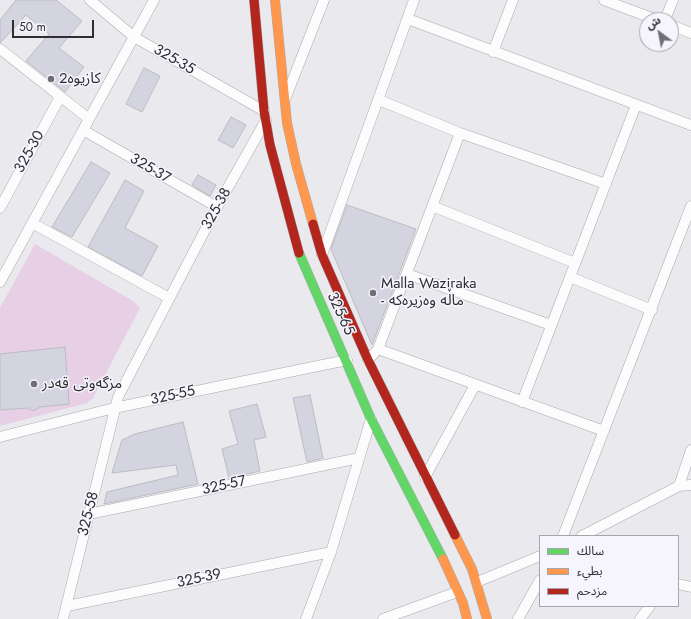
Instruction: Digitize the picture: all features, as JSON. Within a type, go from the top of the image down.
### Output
[{"type":"street","name":"325-35","points":[[90,0],[134,38],[265,116]]},
{"type":"street","points":[[0,282],[154,0]]},
{"type":"street","name":"325-65","points":[[254,0],[265,116],[275,167],[301,261],[321,308],[347,360],[371,419],[449,571],[463,603],[467,619]]},
{"type":"street","name":"325-65","points":[[275,0],[287,123],[293,152],[322,255],[368,360],[477,582],[488,619]]},
{"type":"street","points":[[285,99],[324,0]]},
{"type":"street","points":[[322,255],[414,0]]},
{"type":"street","points":[[493,52],[513,0]]},
{"type":"street","points":[[604,0],[639,13]]},
{"type":"street","points":[[668,12],[673,0]]},
{"type":"street","points":[[408,19],[691,126]]},
{"type":"street","points":[[679,28],[691,33]]},
{"type":"street","points":[[1,53],[89,119]]},
{"type":"street","name":"325-30","points":[[0,208],[60,96]]},
{"type":"street","points":[[378,100],[460,133],[606,184]]},
{"type":"street","points":[[522,402],[636,105]]},
{"type":"street","name":"325-38","points":[[114,408],[169,298],[265,116]]},
{"type":"street","name":"325-37","points":[[83,130],[217,207]]},
{"type":"street","points":[[368,360],[378,349],[460,133]]},
{"type":"street","points":[[432,206],[575,263]]},
{"type":"street","points":[[563,535],[652,310],[691,206]]},
{"type":"street","points":[[32,223],[169,298]]},
{"type":"street","points":[[681,232],[691,236]]},
{"type":"street","points":[[407,274],[551,325]]},
{"type":"street","points":[[570,277],[652,310]]},
{"type":"street","points":[[321,308],[341,299]]},
{"type":"street","points":[[378,349],[604,431]]},
{"type":"street","name":"325-55","points":[[0,437],[114,408],[347,360]]},
{"type":"street","points":[[425,477],[475,385]]},
{"type":"street","name":"325-58","points":[[64,619],[114,408]]},
{"type":"street","points":[[306,619],[331,552],[371,419]]},
{"type":"street","points":[[679,486],[691,450]]},
{"type":"street","name":"325-57","points":[[89,514],[359,458]]},
{"type":"street","points":[[584,535],[679,486],[691,485]]},
{"type":"street","name":"325-39","points":[[67,606],[331,552]]},
{"type":"street","points":[[477,582],[539,556]]},
{"type":"street","points":[[518,619],[539,582]]},
{"type":"street","points":[[679,584],[691,587]]},
{"type":"street","points":[[383,619],[457,592]]},
{"type":"street","points":[[640,619],[649,607]]},
{"type":"shaded area","points":[[35,244],[133,301],[140,308],[93,398],[87,403],[0,426],[0,308]]},
{"type":"building","points":[[16,0],[56,0],[82,21],[59,48],[84,67],[65,92],[26,61],[49,34],[26,15],[0,43],[0,20]]},
{"type":"building","points":[[144,68],[160,76],[142,112],[126,104]]},
{"type":"building","points":[[231,117],[246,125],[233,148],[218,140]]},
{"type":"building","points":[[91,162],[110,173],[72,237],[52,227]]},
{"type":"building","points":[[198,175],[216,185],[210,196],[192,185]]},
{"type":"building","points":[[125,180],[144,191],[125,228],[158,246],[142,276],[88,247]]},
{"type":"building","name":"Malla Waziraka - ماڵە وەزیرەکە","points":[[347,205],[416,229],[372,345],[331,249]]},
{"type":"building","points":[[65,347],[69,404],[40,407],[33,411],[28,408],[0,410],[0,354]]},
{"type":"building","points":[[310,395],[323,458],[307,462],[293,398]]},
{"type":"building","points":[[257,404],[266,437],[254,440],[260,471],[229,478],[222,449],[238,444],[229,411]]},
{"type":"building","points":[[183,422],[198,484],[104,504],[107,492],[178,475],[176,465],[112,473],[122,440],[135,434]]},
{"type":"traffic: fast","points":[[299,253],[371,419],[443,559]]},
{"type":"traffic: slow","points":[[275,0],[287,123],[296,164],[313,224]]},
{"type":"traffic: slow","points":[[455,535],[472,569],[487,619]]},
{"type":"traffic: slow","points":[[443,559],[463,603],[467,619]]},
{"type":"traffic: jam","points":[[254,0],[264,111],[270,145],[299,253]]},
{"type":"traffic: jam","points":[[313,224],[322,255],[368,360],[455,535]]},
{"type":"place","name":"كازيوه2","points":[[51,79]]},
{"type":"place","name":"Malla Waziraka - ماڵە وەزیرەکە","points":[[373,293]]},
{"type":"place","name":"مزگەوتی قەدر","points":[[34,384]]}]
